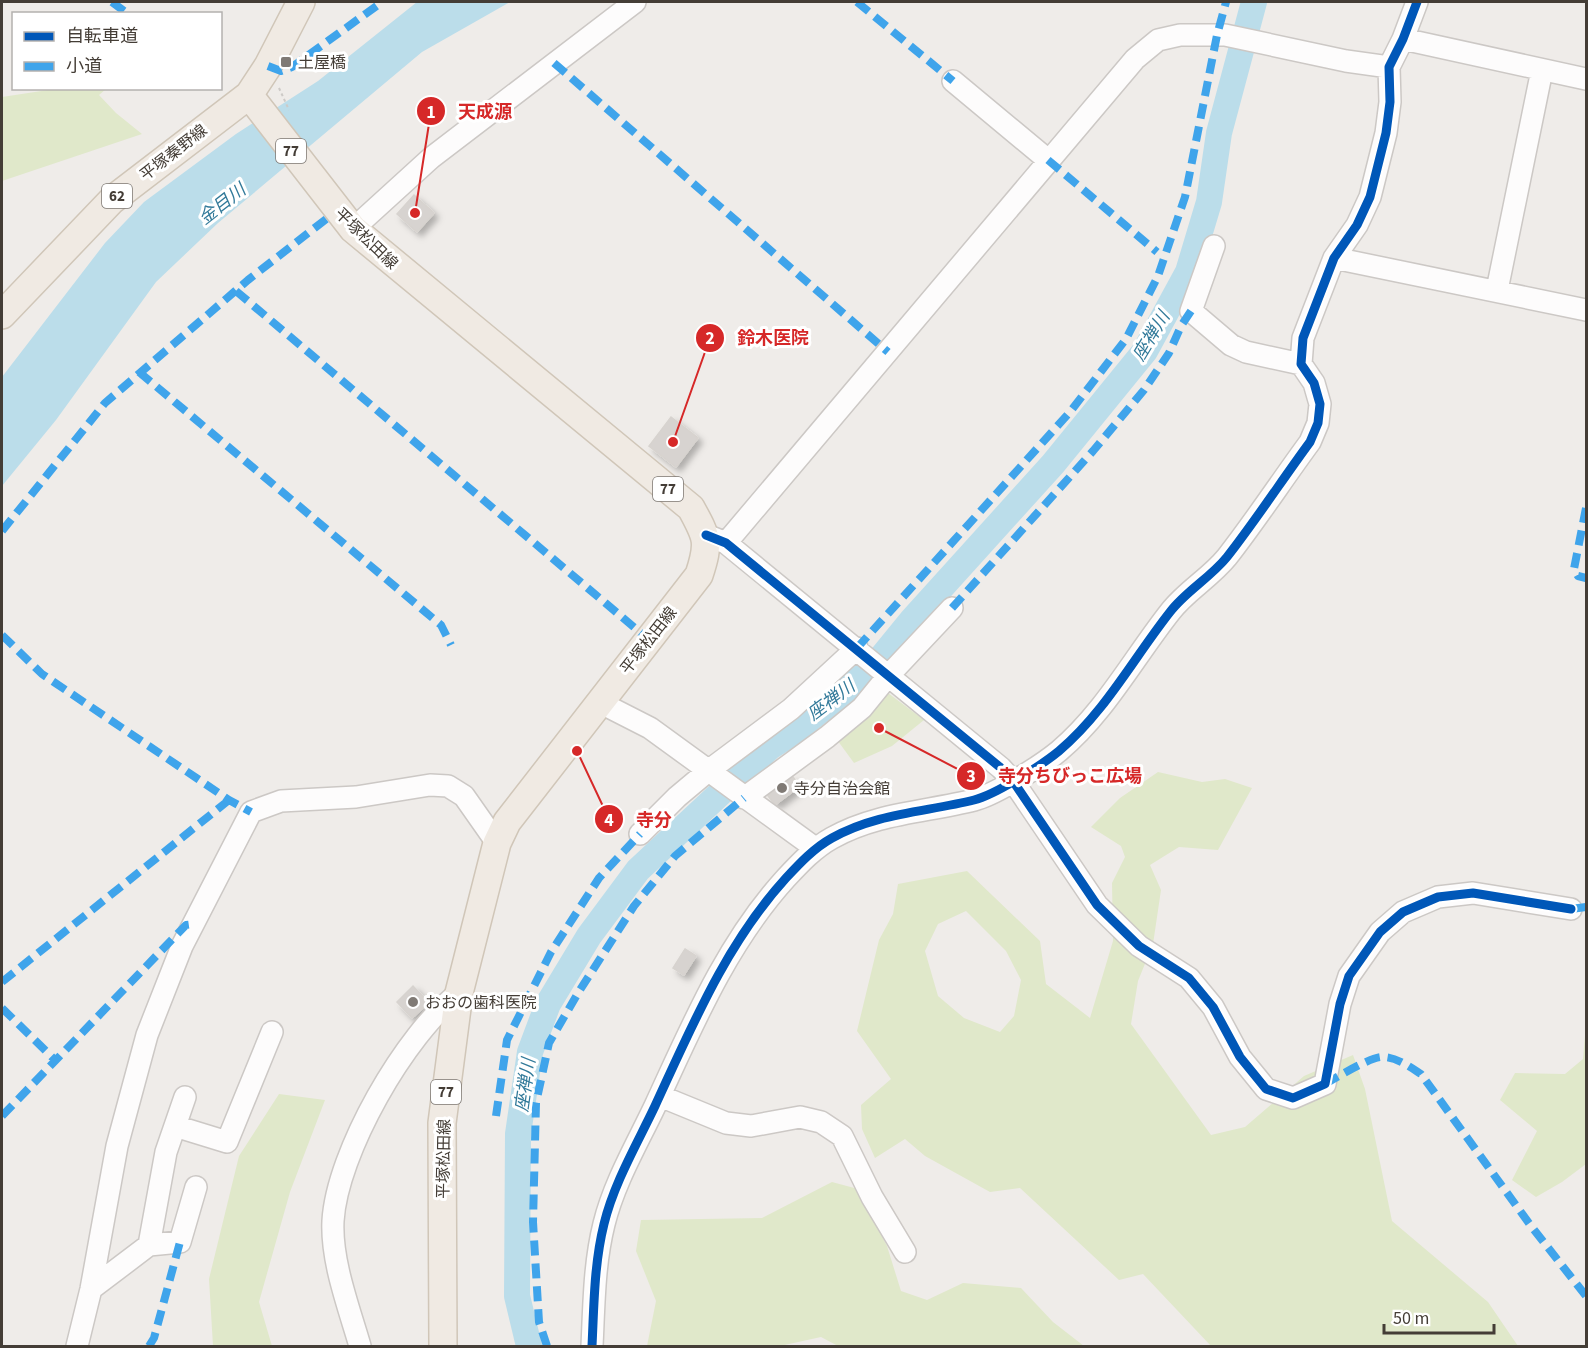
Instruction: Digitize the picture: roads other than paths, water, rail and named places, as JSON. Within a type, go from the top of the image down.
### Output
[{"type":"main road","name":"平塚秦野線","points":[[2,315],[112,200],[249,95],[268,66],[301,2]]},
{"type":"main road","name":"平塚松田線","points":[[249,95],[353,229],[691,508],[716,539],[706,554],[699,575],[507,822],[497,843],[459,993],[442,1123],[443,1347]]},
{"type":"street","points":[[353,229],[431,158],[635,2]]},
{"type":"street","points":[[592,1347],[596,1269],[611,1200],[725,961],[765,900],[815,848],[853,827],[881,818],[978,799],[1013,781],[1058,752],[1092,718],[1128,673],[1171,610],[1187,593],[1209,576],[1226,557],[1310,442],[1318,423],[1320,404],[1314,383],[1301,364],[1303,338],[1334,258],[1358,225],[1370,197],[1386,133],[1390,102],[1389,67],[1417,2]]},
{"type":"street","points":[[1389,67],[1346,61],[1225,35],[1180,34],[1158,40],[1135,59],[716,539],[857,648],[1001,768],[1013,781],[1097,905],[1139,946],[1189,978],[1213,1007],[1240,1057],[1266,1089],[1293,1098],[1325,1084],[1340,1004],[1349,976],[1380,932],[1403,912],[1438,897],[1473,893],[1571,909]]},
{"type":"street","points":[[1403,39],[1587,79]]},
{"type":"street","points":[[1497,291],[1542,70]]},
{"type":"street","points":[[953,81],[1048,160]]},
{"type":"street","points":[[1214,246],[1191,311],[1231,345],[1239,349],[1301,364]]},
{"type":"street","points":[[1334,258],[1587,310]]},
{"type":"street","points":[[744,798],[818,744],[862,708],[888,676],[952,608]]},
{"type":"street","points":[[640,834],[677,797],[791,709],[857,648]]},
{"type":"street","points":[[599,702],[650,728],[815,848]]},
{"type":"street","points":[[77,1347],[91,1289],[117,1146],[147,1035],[182,946],[251,812],[281,801],[356,797],[430,785],[448,786],[464,796],[497,843]]},
{"type":"street","points":[[360,1347],[337,1263],[333,1222],[339,1186],[359,1133],[393,1069],[442,1007],[459,993]]},
{"type":"street","points":[[175,1126],[228,1142],[272,1032]]},
{"type":"street","points":[[660,1096],[726,1123],[750,1126],[800,1117],[821,1122],[842,1136],[872,1197],[905,1252]]},
{"type":"street","points":[[149,1245],[166,1152],[185,1097]]},
{"type":"street","points":[[91,1289],[149,1245],[180,1242],[196,1187]]},
{"type":"water","name":"金目川","points":[[417,2],[510,2],[422,52],[218,223],[156,282],[56,420],[2,486],[2,377],[105,243],[144,202],[236,134],[318,81]]},
{"type":"waterway","name":"座禅川","points":[[529,1346],[517,1296],[518,1134],[530,1052],[548,1004],[589,936],[638,870],[770,747],[792,733],[872,669],[912,620],[1053,464],[1145,351],[1188,272],[1209,202],[1219,133],[1254,2]]},
{"type":"place","name":"土屋橋","points":[[286,62]]},
{"type":"place","name":"天成源","points":[[415,213]]},
{"type":"place","name":"鈴木医院","points":[[673,442]]},
{"type":"place","name":"寺分ちびっこ広場","points":[[879,728]]},
{"type":"place","name":"寺分","points":[[577,751]]},
{"type":"place","name":"寺分自治会館","points":[[782,788]]},
{"type":"place","name":"おおの歯科医院","points":[[413,1002]]}]
